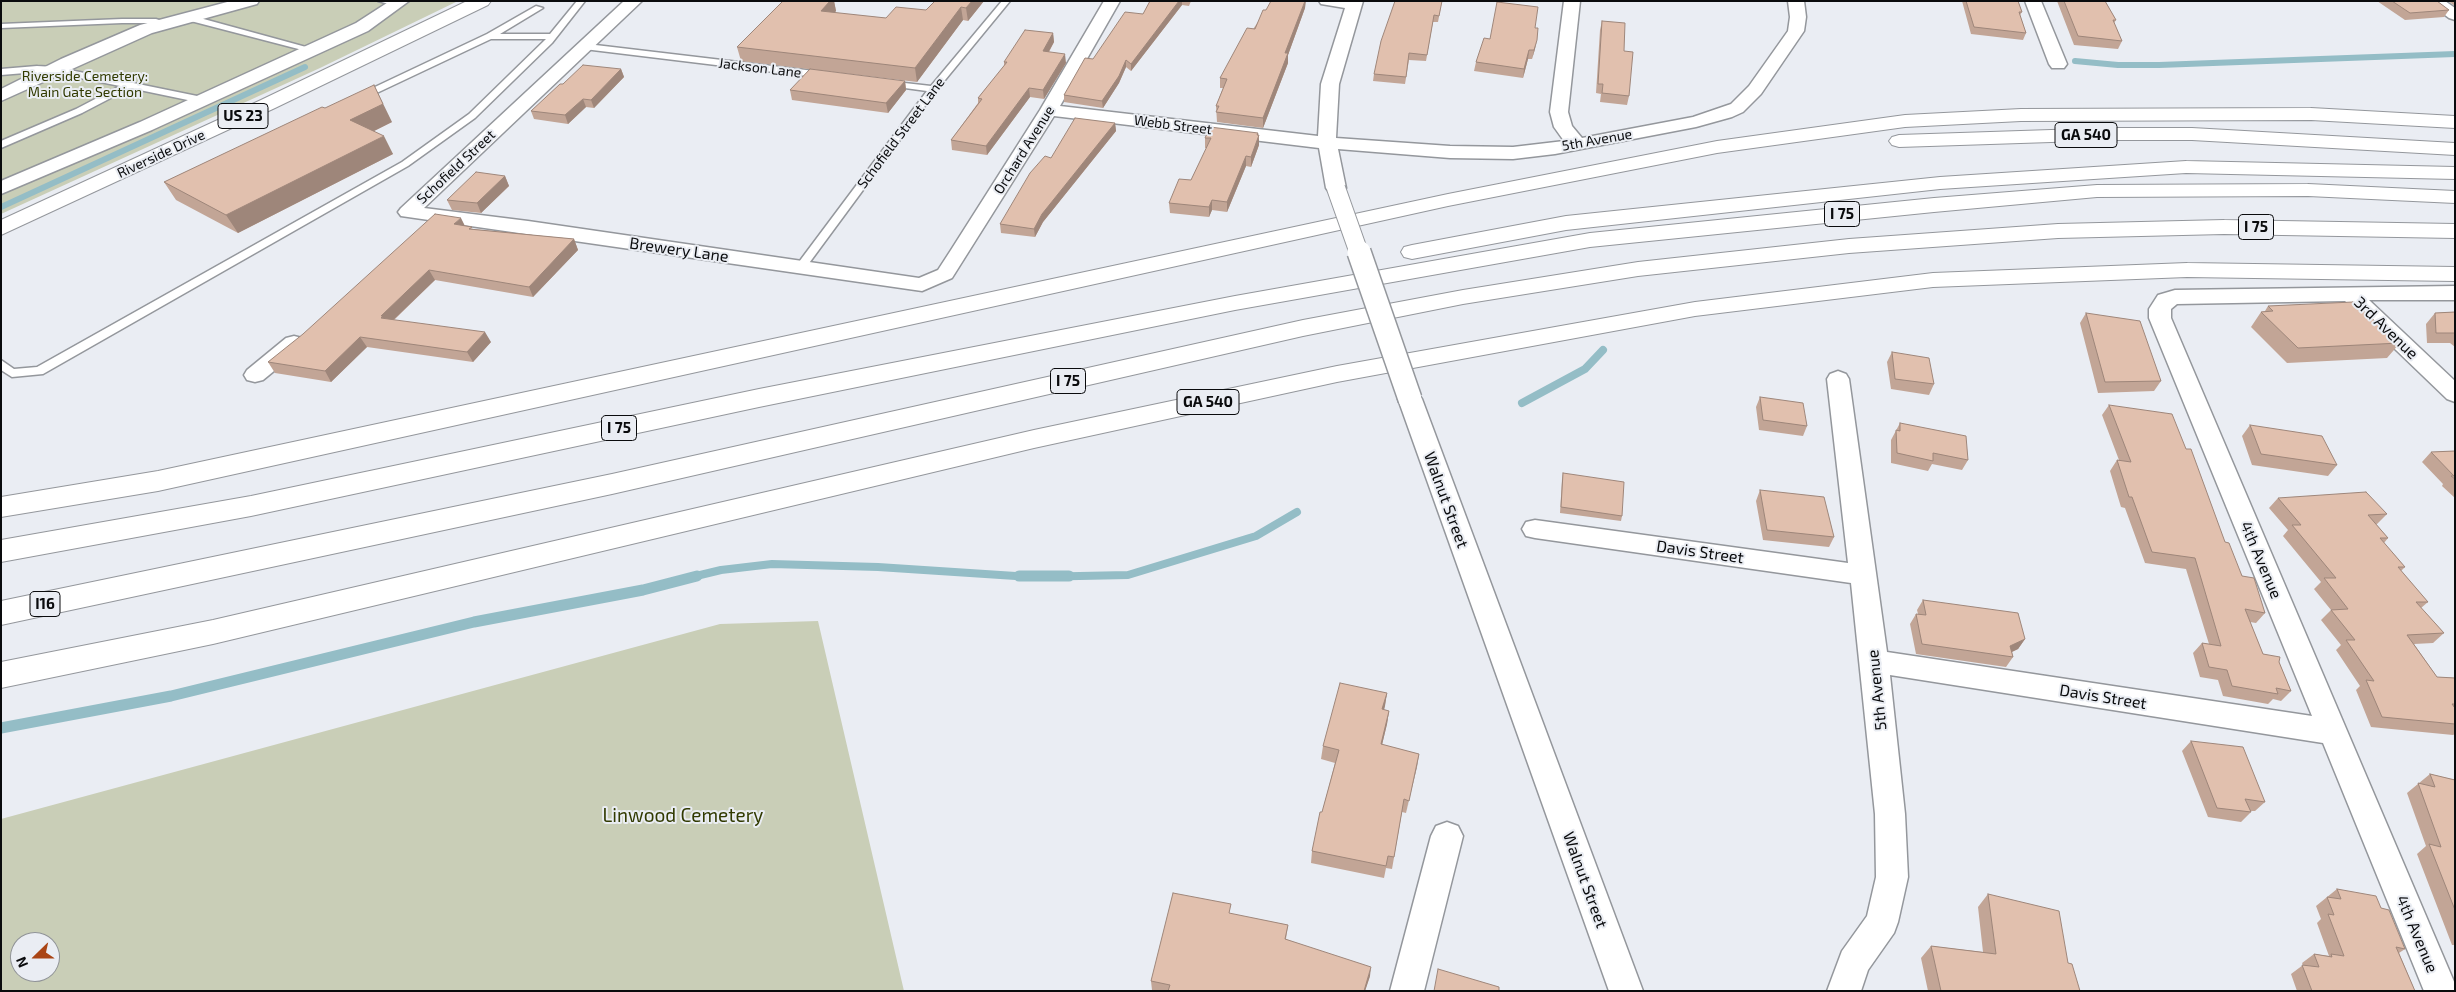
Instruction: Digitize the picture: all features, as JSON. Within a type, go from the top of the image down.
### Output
[{"type":"main road","name":"Riverside Drive","points":[[1,228],[268,104],[482,1]]},
{"type":"main road","points":[[1718,147],[1905,122],[2021,116],[2311,114],[2455,122]]},
{"type":"main road","name":"GA 540","points":[[1,507],[158,481],[1438,202],[1718,147],[2132,134],[2202,135],[2455,149]]},
{"type":"main road","points":[[1236,303],[1318,273],[1483,237],[1566,223],[1940,183],[2186,167],[2455,173]]},
{"type":"main road","name":"I 75","points":[[1,550],[251,506],[759,398],[1236,303],[1590,240],[1944,204],[2097,191],[2308,190],[2455,197]]},
{"type":"main road","name":"I 75","points":[[1,607],[89,594],[612,484],[1303,328],[1463,297],[1638,269],[1858,245],[2058,231],[2224,227],[2455,231]]},
{"type":"main road","name":"GA 540","points":[[1,675],[213,632],[1034,439],[1337,374],[1695,309],[1933,280],[2187,270],[2448,272]]},
{"type":"main road","name":"I16","points":[[1,613],[89,594]]},
{"type":"street","points":[[1,96],[114,42],[186,17],[251,1]]},
{"type":"street","name":"Schofield Street","points":[[435,215],[408,212],[587,47],[634,1]]},
{"type":"street","name":"Orchard Avenue","points":[[922,285],[945,274],[1049,110],[1112,1]]},
{"type":"street","points":[[1327,1],[1354,3]]},
{"type":"street","points":[[1572,1],[1560,112],[1563,127],[1577,144]]},
{"type":"street","name":"5th Avenue","points":[[1327,143],[1489,153],[1534,151],[1696,122],[1726,114],[1737,108],[1751,95],[1796,31],[1798,17],[1796,1]]},
{"type":"street","points":[[2033,1],[2058,64]]},
{"type":"street","points":[[2434,1],[2455,15]]},
{"type":"street","points":[[1,188],[202,100],[362,27],[393,2]]},
{"type":"street","name":"Walnut Street","points":[[1354,3],[1330,84],[1327,143],[1336,188],[1410,399],[1626,991]]},
{"type":"street","name":"Webb Street","points":[[1049,110],[1327,143]]},
{"type":"street","name":"Schofield Street","points":[[414,235],[435,215]]},
{"type":"street","name":"Brewery Lane","points":[[435,215],[922,285]]},
{"type":"street","name":"3rd Avenue","points":[[2350,294],[2455,293]]},
{"type":"street","name":"3rd Avenue","points":[[2350,294],[2455,394]]},
{"type":"street","name":"4th Avenue","points":[[2350,294],[2194,295],[2166,300],[2160,309],[2160,318],[2442,991]]},
{"type":"street","points":[[255,375],[307,332]]},
{"type":"street","name":"5th Avenue","points":[[1838,379],[1874,661],[1890,814],[1892,877],[1882,922],[1854,962],[1844,991]]},
{"type":"street","name":"Davis Street","points":[[1536,529],[1864,575]]},
{"type":"street","name":"Davis Street","points":[[1874,661],[2333,732]]},
{"type":"street","points":[[1407,991],[1447,836]]},
{"type":"lane","points":[[1,364],[12,373],[39,371],[406,164],[472,116],[552,37],[582,1]]},
{"type":"lane","name":"Schofield Street Lane","points":[[800,268],[933,88],[1006,1]]},
{"type":"lane","points":[[349,102],[490,36],[539,8]]},
{"type":"lane","points":[[186,17],[313,50]]},
{"type":"lane","points":[[1,26],[122,21],[156,21],[164,24]]},
{"type":"lane","points":[[490,36],[552,37]]},
{"type":"lane","name":"Jackson Lane","points":[[587,47],[834,76]]},
{"type":"lane","points":[[1,72],[37,69],[55,70],[202,100]]},
{"type":"lane","points":[[884,82],[933,88]]},
{"type":"lane","points":[[1,145],[79,111],[127,86]]},
{"type":"green space","name":"Riverside Cemetery: Main Gate Section","points":[[1,1],[458,1],[320,68],[1,214]]},
{"type":"green space","name":"Linwood Cemetery","points":[[818,621],[904,991],[1,991],[1,819],[720,624]]},
{"type":"building","points":[[783,1],[830,1],[821,11],[886,18],[896,7],[926,10],[935,1],[972,1],[966,8],[961,7],[915,68],[737,47]]},
{"type":"building","points":[[1150,1],[1179,1],[1131,64],[1126,60],[1119,76],[1102,101],[1064,95],[1085,58],[1093,59],[1125,12],[1143,14]]},
{"type":"building","points":[[1271,1],[1305,1],[1285,53],[1288,53],[1263,118],[1216,112],[1219,106],[1216,106],[1227,79],[1220,78],[1247,28],[1255,29],[1263,10],[1266,10]]},
{"type":"building","points":[[1395,1],[1442,1],[1439,16],[1434,15],[1427,55],[1409,53],[1406,77],[1374,74],[1381,41]]},
{"type":"building","points":[[1966,1],[2018,1],[2022,12],[2019,12],[2026,33],[1974,27]]},
{"type":"building","points":[[2064,1],[2105,1],[2116,20],[2113,20],[2122,41],[2078,36]]},
{"type":"building","points":[[2392,1],[2437,1],[2449,10],[2410,13]]},
{"type":"building","points":[[1497,2],[1538,7],[1535,28],[1538,28],[1537,40],[1534,50],[1529,50],[1524,69],[1476,62],[1484,38],[1490,39]]},
{"type":"building","points":[[1602,21],[1625,23],[1624,51],[1633,52],[1629,96],[1602,93],[1603,84],[1598,84]]},
{"type":"building","points":[[1025,30],[1053,33],[1043,51],[1065,54],[1043,90],[1029,88],[986,146],[951,140],[982,99],[978,98],[1007,62],[1004,62]]},
{"type":"building","points":[[583,65],[621,69],[591,100],[583,99],[565,115],[531,111],[560,84],[563,84]]},
{"type":"building","points":[[810,69],[905,81],[886,103],[790,90]]},
{"type":"building","points":[[374,85],[383,104],[350,120],[384,136],[226,215],[164,182],[322,107],[325,108]]},
{"type":"building","points":[[1075,118],[1115,123],[1042,214],[1034,229],[1000,224],[1030,173],[1045,156],[1051,158]]},
{"type":"building","points":[[1210,127],[1258,133],[1257,135],[1259,135],[1251,157],[1246,156],[1227,202],[1212,200],[1209,207],[1169,203],[1179,179],[1191,180],[1211,138],[1205,138]]},
{"type":"building","points":[[476,172],[505,176],[477,203],[447,200]]},
{"type":"building","points":[[435,214],[461,218],[454,224],[472,227],[469,229],[574,239],[529,287],[429,270],[381,316],[383,316],[381,318],[485,332],[467,352],[360,337],[325,371],[268,362],[303,334]]},
{"type":"building","points":[[2353,302],[2400,343],[2298,348],[2261,312],[2273,311],[2268,306]]},
{"type":"building","points":[[2455,312],[2455,333],[2436,333],[2435,313]]},
{"type":"building","points":[[2086,313],[2140,321],[2161,381],[2105,382]]},
{"type":"building","points":[[1892,352],[1929,358],[1934,384],[1895,379]]},
{"type":"building","points":[[1760,397],[1803,403],[1807,426],[1763,420]]},
{"type":"building","points":[[2109,405],[2172,414],[2186,449],[2191,449],[2225,542],[2229,543],[2242,576],[2254,578],[2265,613],[2245,609],[2263,654],[2280,657],[2279,662],[2291,691],[2276,688],[2278,694],[2232,686],[2227,670],[2209,667],[2202,643],[2221,646],[2195,558],[2152,552],[2132,497],[2129,497],[2117,460],[2131,462]]},
{"type":"building","points":[[1900,423],[1966,436],[1968,460],[1933,453],[1933,461],[1897,453],[1896,430],[1900,431]]},
{"type":"building","points":[[2250,425],[2322,436],[2337,465],[2261,454]]},
{"type":"building","points":[[2455,451],[2455,479],[2431,452]]},
{"type":"building","points":[[1563,473],[1624,482],[1622,516],[1561,507]]},
{"type":"building","points":[[1760,490],[1824,497],[1834,537],[1767,530]]},
{"type":"building","points":[[2366,492],[2387,514],[2368,515],[2388,538],[2380,538],[2405,567],[2398,567],[2428,602],[2416,602],[2444,633],[2407,635],[2437,677],[2455,678],[2455,704],[2452,704],[2455,708],[2455,724],[2382,717],[2366,680],[2374,681],[2346,640],[2355,640],[2331,610],[2348,609],[2324,578],[2336,578],[2292,525],[2301,525],[2278,498]]},
{"type":"building","points":[[1923,600],[2018,613],[2025,639],[2010,646],[2013,657],[1922,644],[1916,614],[1926,615]]},
{"type":"building","points":[[1340,683],[1387,693],[1382,709],[1389,711],[1381,744],[1419,754],[1409,801],[1404,799],[1394,857],[1388,856],[1386,866],[1312,851],[1320,812],[1322,812],[1339,750],[1323,746]]},
{"type":"building","points":[[2191,741],[2243,747],[2265,802],[2245,799],[2251,812],[2217,808]]},
{"type":"building","points":[[2430,774],[2455,780],[2455,910],[2429,844],[2441,847],[2418,783],[2435,787]]},
{"type":"building","points":[[2337,889],[2376,896],[2381,908],[2389,910],[2405,949],[2396,947],[2415,991],[2312,991],[2302,965],[2319,967],[2314,954],[2332,957],[2331,954],[2344,956],[2328,914],[2334,915],[2327,897],[2341,899]]},
{"type":"building","points":[[1173,893],[1231,904],[1229,913],[1288,925],[1285,939],[1371,967],[1364,991],[1168,991],[1170,985],[1151,981]]},
{"type":"building","points":[[1988,894],[2059,911],[2068,963],[2072,964],[2080,991],[1941,991],[1931,946],[1996,954]]},
{"type":"building","points":[[1438,969],[1499,987],[1499,991],[1434,991]]},
{"type":"waterway","points":[[2075,61],[2118,65],[2159,65],[2455,54]]},
{"type":"waterway","points":[[1,207],[305,67]]},
{"type":"waterway","points":[[1522,403],[1585,369],[1603,350]]},
{"type":"waterway","points":[[692,577],[721,570],[772,564],[878,567],[1031,577],[1128,575],[1256,536],[1297,512]]},
{"type":"waterway","points":[[1,728],[171,696],[474,622],[643,590],[697,576]]},
{"type":"waterway","points":[[1019,576],[1069,576]]}]
